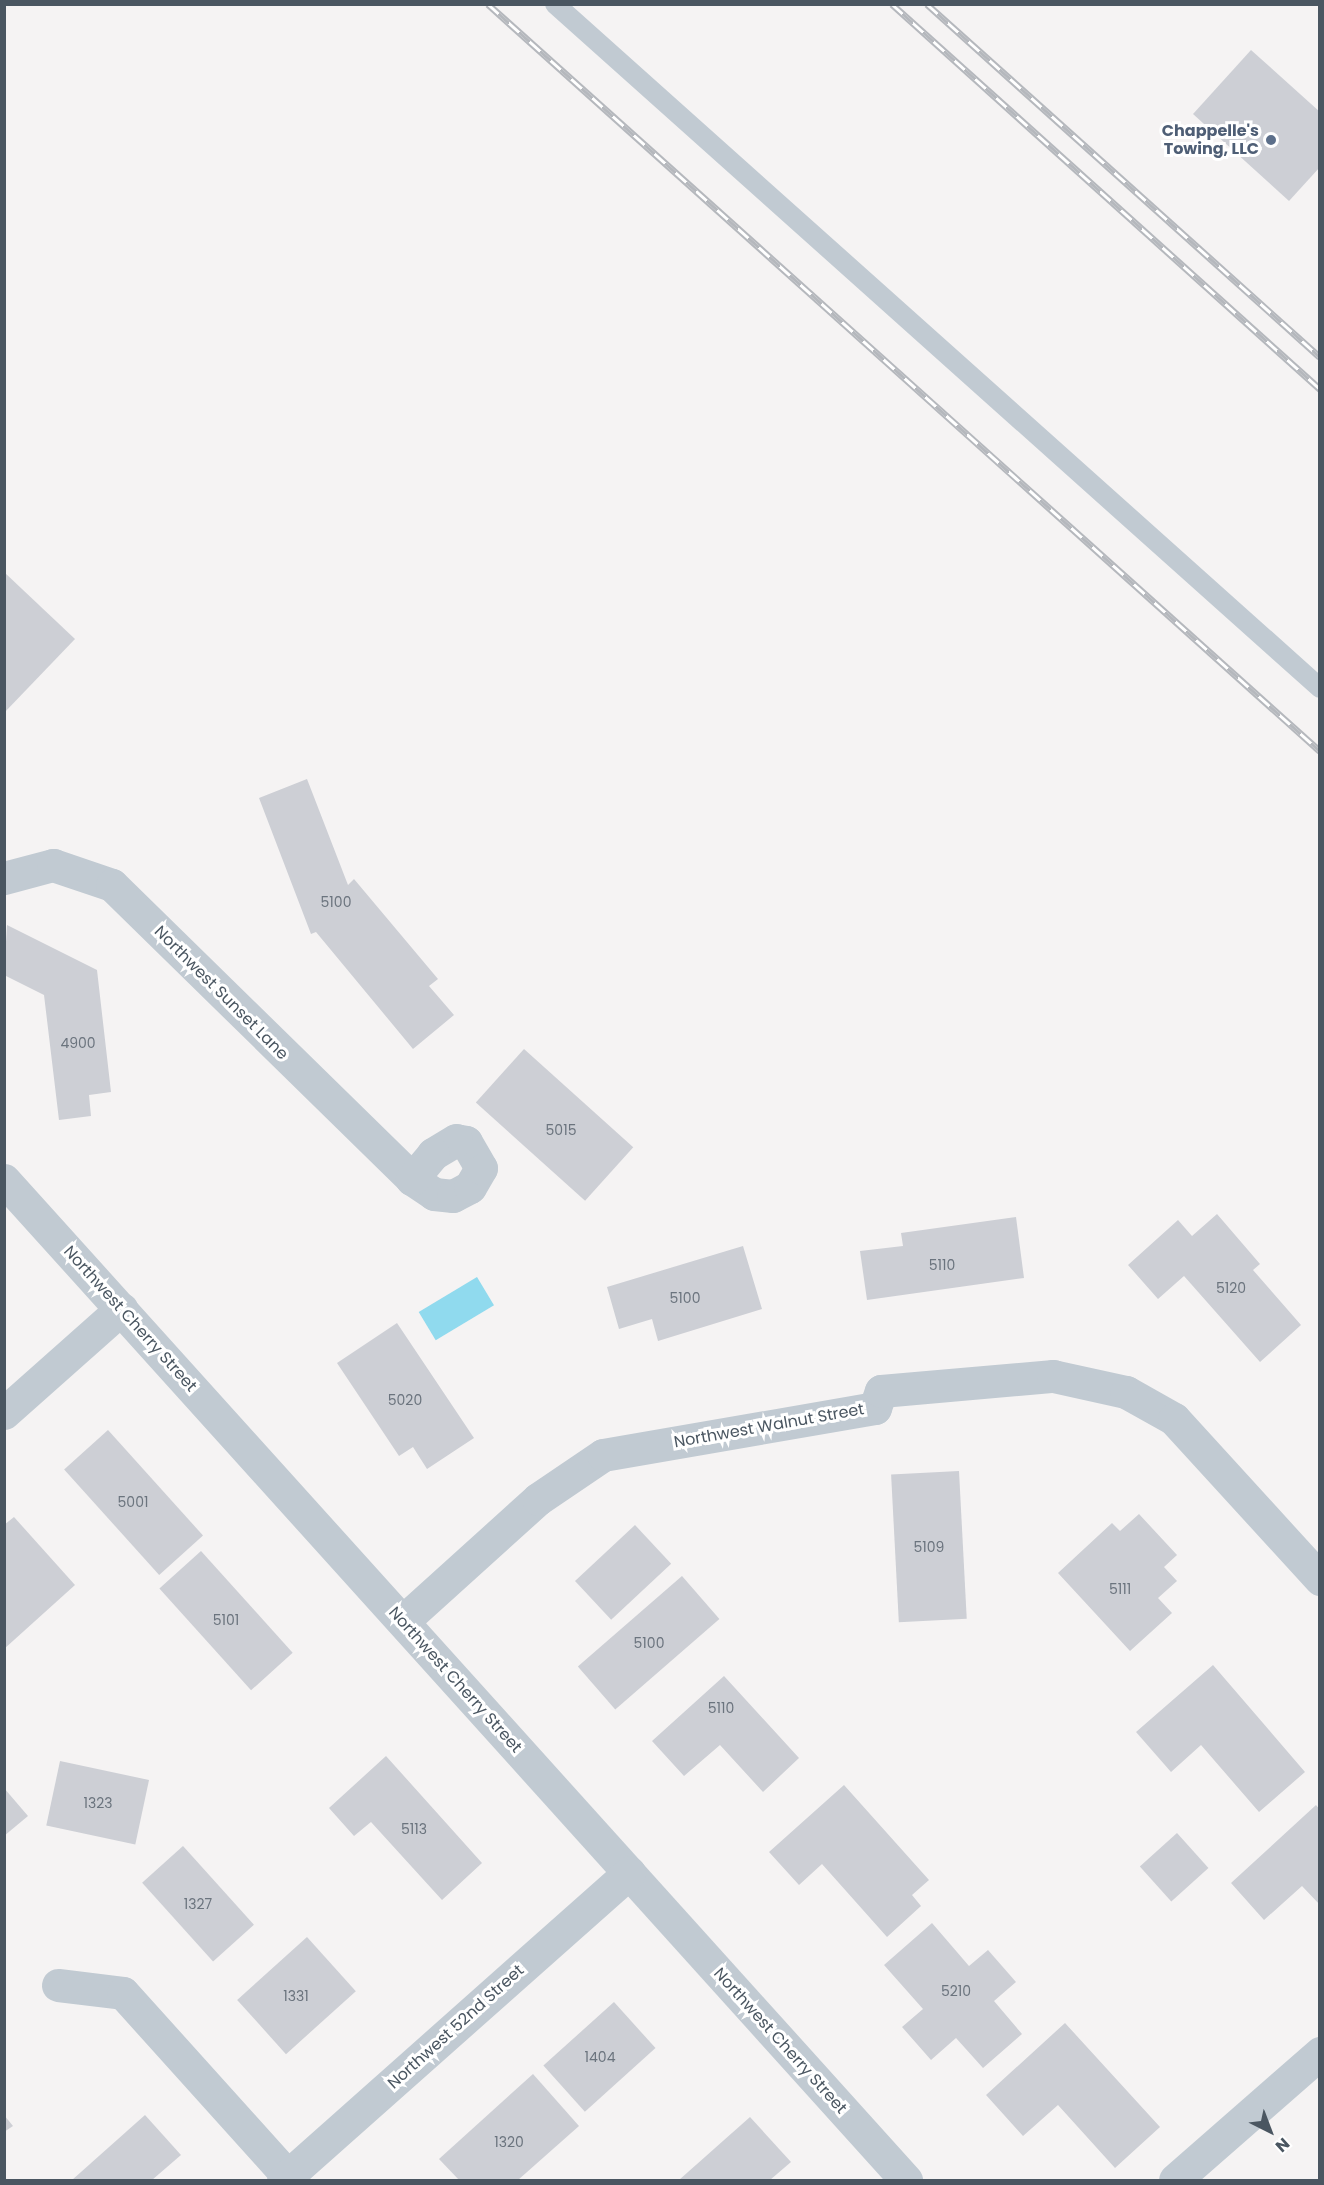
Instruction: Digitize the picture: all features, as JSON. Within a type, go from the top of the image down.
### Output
[{"type":"street","name":"Northwest Sunset Lane","points":[[4,878],[53,865],[112,885],[412,1179]]},
{"type":"street","name":"Northwest Cherry Street","points":[[4,1180],[629,1873],[894,2176]]},
{"type":"street","points":[[4,1413],[121,1310]]},
{"type":"street","name":"Northwest Walnut Street","points":[[402,1621],[538,1499],[603,1455],[875,1408],[881,1391],[1053,1376],[1126,1392],[1174,1419],[1320,1579]]},
{"type":"street","name":"Northwest 52nd Street","points":[[286,2178],[629,1873]]},
{"type":"street","points":[[58,1985],[123,1993],[286,2178]]},
{"type":"street","points":[[1175,2181],[1320,2053]]},
{"type":"lane","points":[[555,4],[1320,688]]},
{"type":"water","points":[[477,1277],[494,1305],[436,1340],[419,1312]]},
{"type":"building","name":"Chappelle's Towing, LLC","points":[[1251,50],[1320,112],[1320,167],[1289,201],[1193,114]]},
{"type":"building","points":[[4,572],[75,639],[4,713]]},
{"type":"building","points":[[307,779],[348,885],[354,879],[438,979],[429,986],[454,1015],[413,1049],[316,932],[311,934],[259,798]]},
{"type":"building","points":[[7,925],[97,970],[111,1092],[89,1095],[91,1116],[59,1120],[44,995],[4,975]]},
{"type":"building","points":[[524,1049],[633,1147],[585,1201],[476,1103]]},
{"type":"building","points":[[1217,1214],[1260,1264],[1253,1270],[1301,1325],[1260,1362],[1184,1276],[1158,1299],[1128,1265],[1178,1220],[1192,1236]]},
{"type":"building","points":[[1016,1217],[1024,1278],[867,1300],[860,1251],[903,1246],[901,1233]]},
{"type":"building","points":[[743,1246],[762,1309],[658,1341],[652,1319],[619,1329],[607,1287]]},
{"type":"building","points":[[397,1323],[474,1438],[427,1469],[413,1447],[399,1456],[337,1363]]},
{"type":"building","points":[[108,1430],[203,1536],[159,1575],[64,1469]]},
{"type":"building","points":[[959,1471],[967,1619],[899,1622],[891,1475]]},
{"type":"building","points":[[1139,1514],[1177,1555],[1164,1567],[1177,1581],[1158,1598],[1172,1613],[1130,1651],[1058,1573],[1112,1523],[1120,1531]]},
{"type":"building","points":[[14,1517],[75,1585],[4,1649],[4,1525]]},
{"type":"building","points":[[635,1525],[671,1564],[611,1620],[575,1581]]},
{"type":"building","points":[[201,1551],[293,1653],[251,1690],[159,1588]]},
{"type":"building","points":[[682,1576],[719,1619],[615,1710],[578,1667]]},
{"type":"building","points":[[1213,1665],[1305,1772],[1259,1812],[1201,1745],[1171,1772],[1136,1732]]},
{"type":"building","points":[[724,1676],[799,1758],[763,1792],[720,1745],[684,1776],[652,1741]]},
{"type":"building","points":[[386,1756],[482,1863],[442,1900],[371,1822],[354,1836],[329,1808]]},
{"type":"building","points":[[60,1761],[149,1780],[135,1844],[46,1826]]},
{"type":"building","points":[[844,1785],[929,1880],[912,1895],[921,1906],[887,1937],[822,1864],[799,1885],[769,1852]]},
{"type":"building","points":[[4,1788],[28,1816],[4,1836]]},
{"type":"building","points":[[1316,1805],[1320,1810],[1320,1905],[1302,1886],[1264,1920],[1231,1883]]},
{"type":"building","points":[[1177,1833],[1208,1868],[1171,1901],[1140,1866]]},
{"type":"building","points":[[183,1846],[254,1925],[213,1962],[142,1883]]},
{"type":"building","points":[[932,1923],[969,1966],[988,1950],[1016,1982],[994,2001],[1022,2034],[983,2068],[956,2038],[931,2060],[902,2027],[923,2009],[884,1965]]},
{"type":"building","points":[[307,1937],[356,1991],[286,2054],[237,2000]]},
{"type":"building","points":[[614,2002],[655,2048],[585,2112],[543,2066]]},
{"type":"building","points":[[1065,2023],[1160,2127],[1115,2168],[1058,2105],[1023,2136],[986,2095]]},
{"type":"building","points":[[533,2074],[579,2126],[518,2180],[459,2180],[439,2159]]},
{"type":"building","points":[[4,2115],[13,2126],[4,2132]]},
{"type":"building","points":[[145,2115],[181,2155],[152,2180],[72,2180]]},
{"type":"building","points":[[750,2117],[791,2162],[770,2180],[679,2180]]},
{"type":"railway","points":[[488,4],[1320,751]]},
{"type":"railway","points":[[892,4],[1320,389]]},
{"type":"railway","points":[[927,4],[1320,357]]},
{"type":"place","name":"Chappelle's Towing, LLC","points":[[1271,140]]}]
